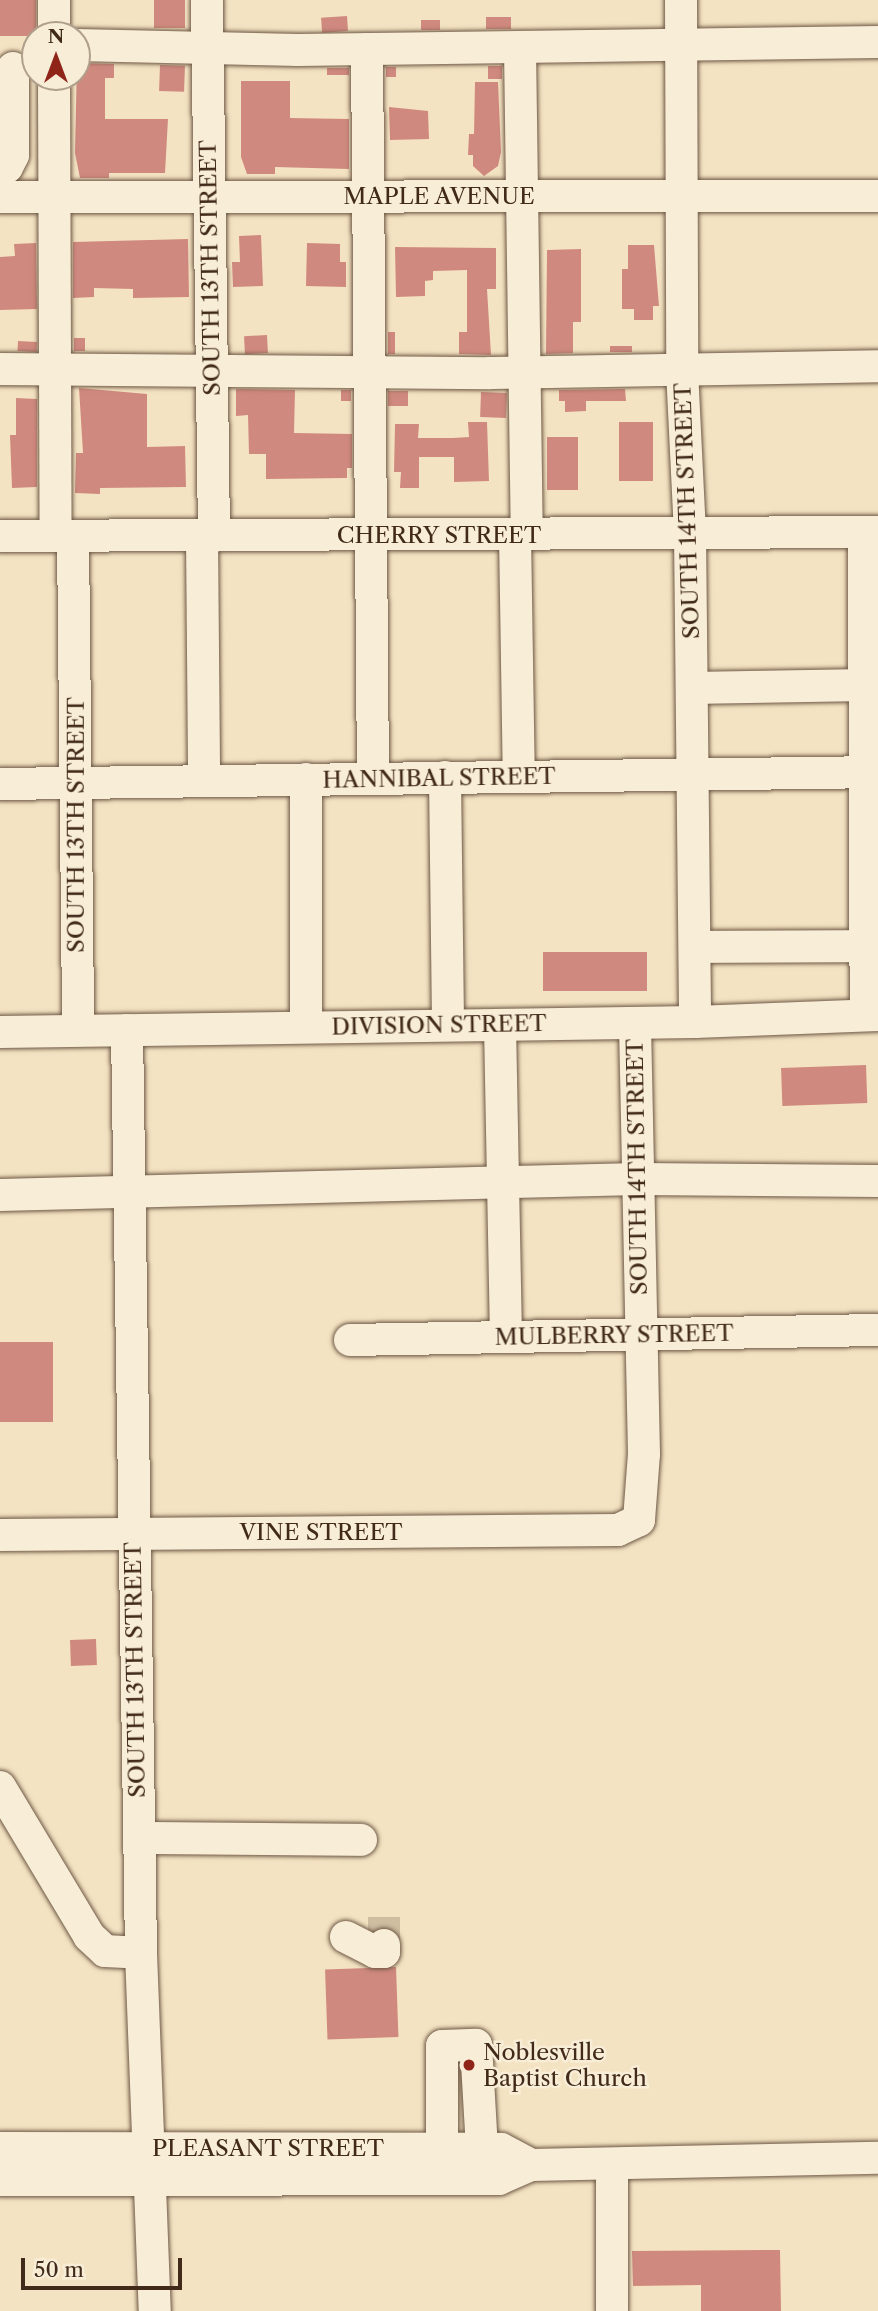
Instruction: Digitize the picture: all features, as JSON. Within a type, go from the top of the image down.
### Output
[{"type":"street","points":[[54,0],[54,21]]},
{"type":"street","name":"SOUTH 13TH STREET","points":[[204,781],[212,372],[207,0]]},
{"type":"street","name":"SOUTH 14TH STREET","points":[[681,0],[682,370],[690,533],[695,1022]]},
{"type":"street","points":[[91,45],[367,49],[878,42]]},
{"type":"street","points":[[519,776],[525,372],[520,278],[520,48]]},
{"type":"street","points":[[367,49],[373,778]]},
{"type":"street","points":[[0,167],[7,167],[13,155],[16,68]]},
{"type":"street","name":"SOUTH 13TH STREET","points":[[54,91],[52,179],[56,197],[53,370],[76,783],[78,1030]]},
{"type":"street","name":"MAPLE AVENUE","points":[[0,197],[878,196]]},
{"type":"street","points":[[0,369],[525,372],[878,366]]},
{"type":"street","points":[[871,532],[865,685],[872,772],[862,795],[872,946],[872,1015]]},
{"type":"street","name":"CHERRY STREET","points":[[0,537],[871,532]]},
{"type":"street","points":[[692,688],[865,685]]},
{"type":"street","name":"HANNIBAL STREET","points":[[0,784],[872,772]]},
{"type":"street","points":[[445,777],[448,1025]]},
{"type":"street","points":[[306,779],[306,1027]]},
{"type":"street","points":[[695,947],[872,946]]},
{"type":"street","name":"DIVISION STREET","points":[[0,1032],[695,1022],[872,1015]]},
{"type":"street","name":"SOUTH 14TH STREET","points":[[635,1023],[639,1336],[644,1454],[639,1520]]},
{"type":"street","points":[[500,1024],[506,1337]]},
{"type":"street","name":"SOUTH 13TH STREET","points":[[127,1030],[132,1533],[141,1953],[155,2311]]},
{"type":"street","points":[[0,1195],[638,1179],[878,1181]]},
{"type":"street","name":"MULBERRY STREET","points":[[350,1340],[878,1330]]},
{"type":"street","name":"VINE STREET","points":[[0,1535],[618,1530],[639,1520]]},
{"type":"street","points":[[0,1787],[89,1936],[105,1951],[141,1953]]},
{"type":"street","points":[[139,1838],[361,1840]]},
{"type":"street","points":[[346,1937],[374,1952],[384,1952],[384,1945]]},
{"type":"street","points":[[442,2149],[442,2046],[477,2045],[482,2149]]},
{"type":"street","name":"PLEASANT STREET","points":[[0,2148],[501,2149],[531,2165]]},
{"type":"street","name":"PLEASANT STREET","points":[[0,2180],[151,2183],[499,2179],[531,2165],[611,2166],[878,2158]]},
{"type":"street","points":[[611,2166],[612,2311]]},
{"type":"building","points":[[0,0],[36,0],[36,21],[21,21],[21,36],[0,36]]},
{"type":"building","points":[[154,0],[185,0],[185,28],[154,28]]},
{"type":"building","points":[[347,16],[348,31],[322,33],[321,18]]},
{"type":"building","points":[[486,17],[511,17],[511,29],[486,29]]},
{"type":"building","points":[[421,20],[440,20],[440,30],[421,30]]},
{"type":"building","points":[[91,63],[114,64],[114,78],[105,78],[105,119],[168,119],[165,173],[109,173],[109,178],[80,178],[75,153],[76,91],[91,91]]},
{"type":"building","points":[[160,65],[185,66],[184,92],[159,91]]},
{"type":"building","points":[[488,66],[502,66],[502,79],[488,79]]},
{"type":"building","points":[[386,67],[396,67],[396,77],[386,77]]},
{"type":"building","points":[[327,68],[349,68],[349,75],[327,75]]},
{"type":"building","points":[[241,81],[290,81],[290,118],[349,119],[349,169],[275,167],[275,174],[247,174],[241,157]]},
{"type":"building","points":[[475,82],[498,82],[501,152],[498,166],[484,176],[473,166],[473,155],[468,155],[469,134],[474,134]]},
{"type":"building","points":[[389,107],[428,111],[429,139],[390,140]]},
{"type":"building","points":[[261,235],[263,286],[233,287],[232,262],[240,262],[239,236]]},
{"type":"building","points":[[188,239],[189,297],[133,298],[133,289],[94,288],[94,297],[73,298],[73,242]]},
{"type":"building","points":[[36,243],[37,309],[0,310],[0,257],[15,256],[14,244]]},
{"type":"building","points":[[307,243],[340,244],[340,262],[346,262],[346,287],[306,286]]},
{"type":"building","points":[[628,245],[654,245],[659,306],[653,306],[653,320],[634,320],[634,309],[622,309],[622,269],[628,269]]},
{"type":"building","points":[[395,247],[496,248],[496,289],[487,289],[491,355],[459,354],[459,332],[467,332],[467,270],[433,271],[433,280],[425,281],[425,296],[396,297]]},
{"type":"building","points":[[581,249],[581,322],[573,322],[573,353],[546,354],[547,250]]},
{"type":"building","points":[[388,332],[395,332],[395,354],[388,354]]},
{"type":"building","points":[[267,335],[268,353],[245,354],[244,336]]},
{"type":"building","points":[[74,338],[85,338],[85,351],[74,351]]},
{"type":"building","points":[[18,341],[37,342],[36,352],[17,351]]},
{"type":"building","points":[[610,346],[632,346],[632,352],[610,352]]},
{"type":"building","points":[[79,388],[147,394],[147,447],[185,446],[186,487],[100,488],[100,494],[75,493],[76,453],[83,453]]},
{"type":"building","points":[[236,389],[295,390],[294,433],[352,434],[352,468],[347,468],[347,478],[266,479],[266,454],[249,454],[248,415],[236,416]]},
{"type":"building","points":[[625,389],[626,401],[586,401],[586,411],[565,412],[565,401],[559,401],[559,390]]},
{"type":"building","points":[[341,390],[351,390],[351,401],[341,401]]},
{"type":"building","points":[[388,391],[408,391],[408,406],[388,406]]},
{"type":"building","points":[[481,392],[507,393],[506,418],[480,417]]},
{"type":"building","points":[[16,398],[37,399],[37,487],[12,488],[10,435],[16,435]]},
{"type":"building","points":[[468,422],[487,422],[489,481],[454,482],[454,457],[419,457],[419,488],[400,488],[401,472],[394,472],[395,424],[419,424],[418,438],[453,438],[469,437]]},
{"type":"building","points":[[619,422],[653,422],[653,481],[619,481]]},
{"type":"building","points":[[547,437],[578,437],[578,490],[547,490]]},
{"type":"building","points":[[543,952],[647,952],[647,991],[543,991]]},
{"type":"building","points":[[866,1065],[867,1103],[782,1106],[781,1068]]},
{"type":"building","points":[[0,1342],[53,1342],[53,1422],[0,1422]]},
{"type":"building","points":[[96,1639],[97,1665],[71,1666],[70,1640]]},
{"type":"building","points":[[396,1967],[398,2037],[327,2039],[325,1969]]},
{"type":"building","points":[[780,2250],[781,2311],[701,2311],[701,2285],[633,2286],[632,2251]]},
{"type":"tunnel","points":[[384,1917],[384,1945]]},
{"type":"place","name":"Noblesville Baptist Church","points":[[469,2065]]}]
